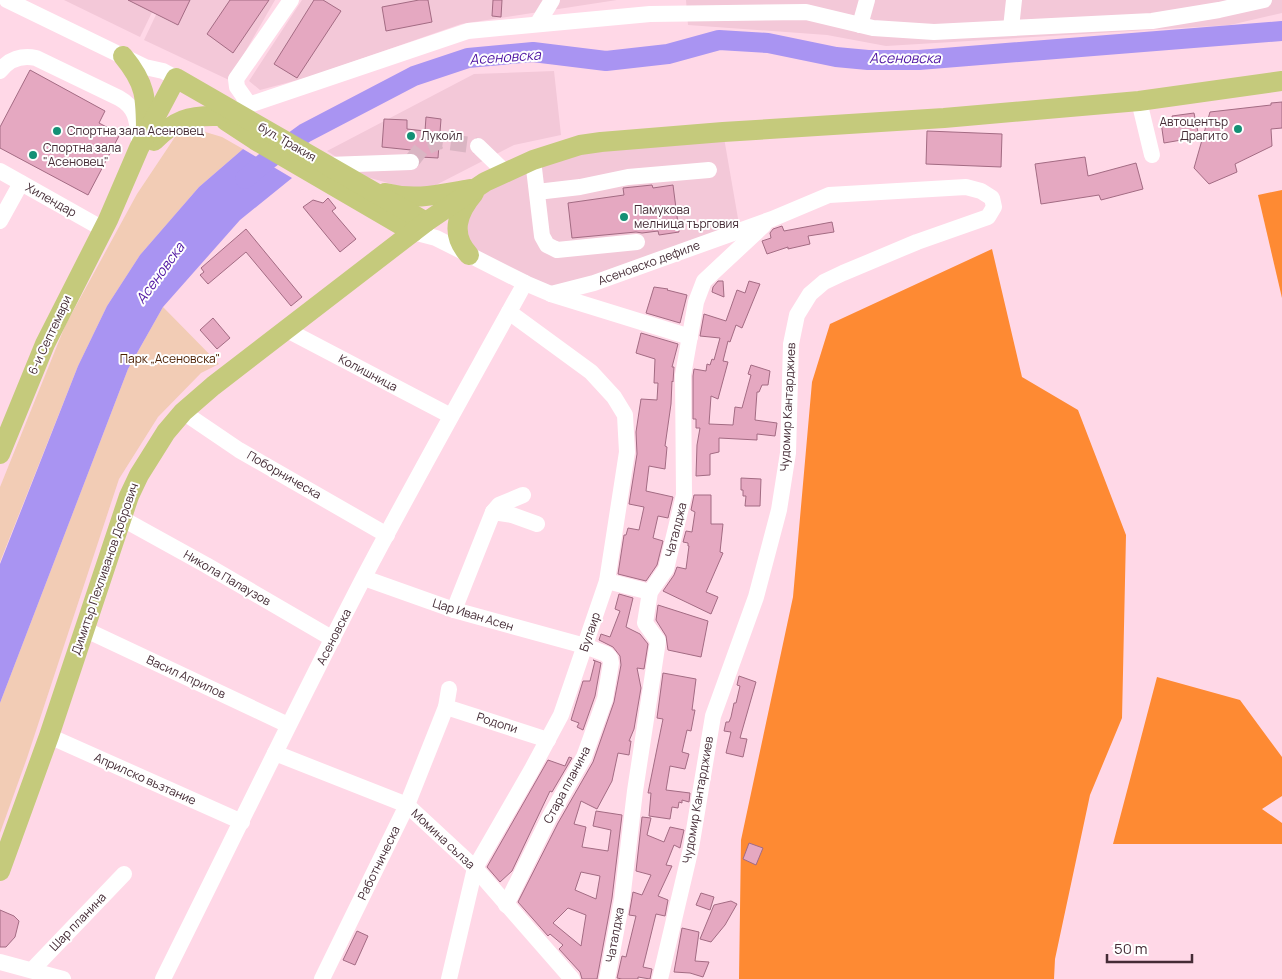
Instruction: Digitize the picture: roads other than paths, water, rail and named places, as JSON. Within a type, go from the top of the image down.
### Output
[{"type":"main road","points":[[123,56],[137,74],[143,88],[146,142]]},
{"type":"main road","points":[[363,186],[395,195],[418,197],[481,185],[533,160],[561,150],[587,144],[723,132],[944,118],[1140,101],[1282,81]]},
{"type":"main road","name":"бул. Тракия","points":[[179,86],[233,110],[261,135],[363,186],[425,231]]},
{"type":"main road","name":"6-и Септември","points":[[0,454],[44,344],[146,142],[179,86]]},
{"type":"main road","points":[[146,142],[182,120],[233,110]]},
{"type":"main road","name":"бул. Тракия","points":[[316,164],[385,215],[425,231]]},
{"type":"main road","points":[[469,255],[459,243],[457,235],[459,218],[467,201],[481,185]]},
{"type":"main road","name":"Димитър Пехливанов Добрович","points":[[0,871],[49,736],[121,518],[139,475],[166,432],[183,412],[285,329],[382,256],[425,231],[481,185]]},
{"type":"main road","points":[[382,256],[393,235],[385,215]]},
{"type":"street","name":"бул. Тракия","points":[[8,0],[145,67],[163,71],[179,86]]},
{"type":"street","points":[[291,0],[236,79],[237,87],[233,110],[468,30],[650,14],[686,7],[806,12],[873,28],[934,32],[1152,20],[1219,10],[1264,0]]},
{"type":"street","points":[[538,23],[552,0]]},
{"type":"street","points":[[860,25],[867,0]]},
{"type":"street","points":[[1011,28],[1014,0]]},
{"type":"street","points":[[0,71],[8,62],[28,56],[36,58],[119,98],[130,106],[134,112],[146,142]]},
{"type":"street","points":[[1140,101],[1152,155]]},
{"type":"street","points":[[478,146],[505,172]]},
{"type":"street","points":[[533,160],[542,236],[544,241],[552,248],[563,250],[637,242]]},
{"type":"street","points":[[316,164],[411,162]]},
{"type":"street","points":[[537,192],[580,187],[628,177],[709,170]]},
{"type":"street","name":"Хилендар","points":[[0,171],[21,184],[105,224]]},
{"type":"street","points":[[0,221],[21,184]]},
{"type":"street","name":"Чудомир Кантарджиев","points":[[660,979],[674,915],[692,848],[713,716],[756,596],[779,510],[788,453],[791,344],[797,315],[810,294],[824,282],[843,272],[917,242],[988,217],[994,207],[992,198],[981,191],[966,187],[829,195]]},
{"type":"street","name":"Асеновско дефиле","points":[[551,294],[594,283],[772,218],[829,195]]},
{"type":"street","name":"Чаталджа","points":[[607,979],[622,900],[635,790],[658,641],[645,623],[650,592],[666,569],[684,495],[683,375],[696,302],[704,281],[772,218]]},
{"type":"street","points":[[425,231],[525,284],[551,294],[690,337]]},
{"type":"street","name":"Асеновска","points":[[163,979],[242,822],[288,725],[364,578],[451,416],[525,284]]},
{"type":"street","name":"Булаир","points":[[449,979],[474,868],[562,715],[607,580],[627,452],[625,415],[614,397],[591,372],[509,312]]},
{"type":"street","name":"Колишница","points":[[285,329],[451,416]]},
{"type":"street","name":"Поборническа","points":[[183,412],[239,450],[387,535]]},
{"type":"street","points":[[454,610],[493,512],[499,505],[523,495]]},
{"type":"street","points":[[493,512],[537,524]]},
{"type":"street","name":"Никола Палаузов","points":[[121,518],[333,639]]},
{"type":"street","name":"Цар Иван Асен","points":[[364,578],[454,610],[585,646]]},
{"type":"street","points":[[607,580],[650,592]]},
{"type":"street","name":"Васил Априлов","points":[[84,629],[288,725]]},
{"type":"street","name":"Стара планина","points":[[506,905],[549,818],[584,756],[605,700],[611,663],[610,658],[606,654],[585,646]]},
{"type":"street","name":"Работническа","points":[[322,979],[407,805],[446,707],[449,689]]},
{"type":"street","name":"Родопи","points":[[446,707],[548,740]]},
{"type":"street","name":"Априлско възтание","points":[[49,736],[242,822]]},
{"type":"street","name":"Момина сълза","points":[[275,753],[407,805],[474,868],[572,979]]},
{"type":"street","name":"Шар планина","points":[[32,970],[124,874]]},
{"type":"street","points":[[0,962],[62,979]]},
{"type":"water","points":[[243,149],[292,178],[240,220],[163,307],[128,369],[0,703],[0,564],[78,366],[107,306],[140,255],[199,187]]},
{"type":"waterway","name":"Асеновска","points":[[245,179],[305,133],[414,76],[468,58],[533,52],[606,61],[668,54],[719,40],[768,43],[836,57],[868,60],[919,60],[1282,31]]},
{"type":"tunnel","points":[[411,162],[421,149],[440,141],[478,146]]},
{"type":"place","name":"Автоцентър Драгито","points":[[1238,129]]},
{"type":"place","name":"Спортна зала Асеновец","points":[[57,131]]},
{"type":"place","name":"Лукойл","points":[[411,136]]},
{"type":"place","name":"Спортна зала \"Асеновец\"","points":[[33,155]]},
{"type":"place","name":"Памукова мелница търговия","points":[[624,217]]},
{"type":"park label","name":"Парк „Асеновска\"","points":[[170,359]]}]
